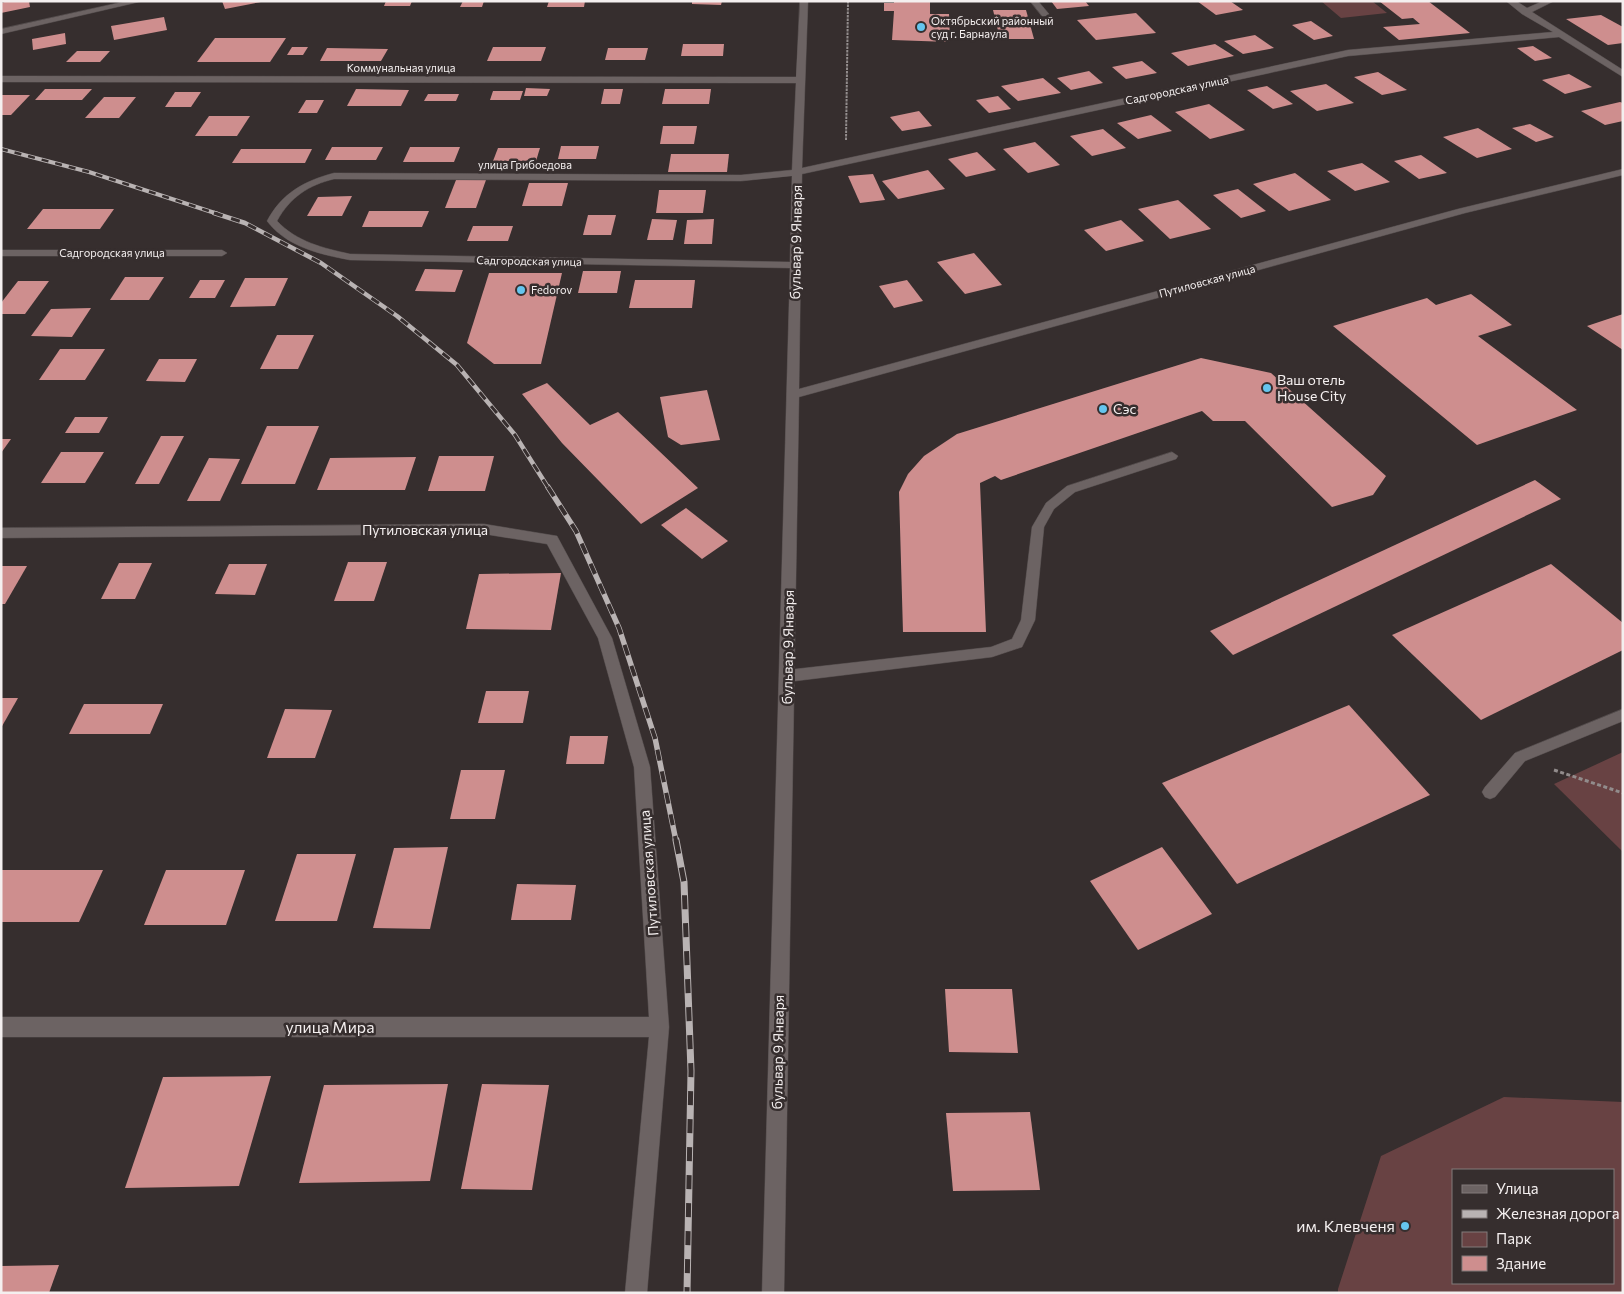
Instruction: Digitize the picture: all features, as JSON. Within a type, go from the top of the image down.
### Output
[{"type":"street","points":[[1,32],[139,1]]},
{"type":"street","name":"бульвар 9 Января","points":[[773,1293],[797,172],[804,1]]},
{"type":"street","points":[[1510,1],[1623,74]]},
{"type":"street","points":[[1525,12],[1550,1]]},
{"type":"street","name":"Садгородская улица","points":[[797,172],[1348,54],[1561,34]]},
{"type":"street","name":"Коммунальная улица","points":[[1,78],[800,80]]},
{"type":"street","name":"улица Грибоедова","points":[[272,221],[278,208],[295,191],[312,181],[334,176],[741,178],[797,172]]},
{"type":"street","name":"Путиловская улица","points":[[793,395],[1453,214],[1623,172]]},
{"type":"street","name":"Садгородская улица","points":[[272,221],[279,230],[299,242],[319,250],[350,258],[796,265]]},
{"type":"street","name":"Садгородская улица","points":[[1,253],[222,253]]},
{"type":"street","name":"Путиловская улица","points":[[1,533],[484,529],[552,540],[605,638],[642,766],[659,1027]]},
{"type":"street","name":"улица Мира","points":[[1,1027],[659,1027]]},
{"type":"street","points":[[636,1293],[659,1027]]},
{"type":"lane","points":[[1034,1],[1046,14]]},
{"type":"lane","points":[[787,676],[992,652],[1017,643],[1028,620],[1038,528],[1050,506],[1071,489],[1172,456]]},
{"type":"lane","points":[[1490,792],[1520,757],[1623,715]]},
{"type":"path","points":[[846,161],[848,1]]},
{"type":"path","points":[[1520,757],[1623,793]]},
{"type":"green space","points":[[1321,1],[1372,1],[1387,13],[1341,18]]},
{"type":"green space","points":[[1623,752],[1623,852],[1554,784]]},
{"type":"green space","name":"им. Клевченя","points":[[1504,1097],[1623,1102],[1623,1293],[1338,1293],[1381,1156]]},
{"type":"building","points":[[29,1],[30,7],[1,13],[1,3]]},
{"type":"building","points":[[222,1],[261,1],[261,2],[225,9]]},
{"type":"building","points":[[386,1],[412,1],[410,6],[384,6]]},
{"type":"building","points":[[463,1],[484,1],[482,7],[460,7]]},
{"type":"building","points":[[549,1],[585,1],[584,7],[547,7]]},
{"type":"building","points":[[692,1],[722,1],[721,5],[692,4]]},
{"type":"building","name":"Октябрьский районный суд г. Барнаула","points":[[894,1],[930,1],[930,14],[949,14],[950,42],[892,40],[894,11],[884,11],[884,3],[894,3]]},
{"type":"building","points":[[1051,1],[1085,1],[1089,6],[1057,9]]},
{"type":"building","points":[[1197,1],[1230,1],[1243,10],[1216,15]]},
{"type":"building","points":[[1379,1],[1428,1],[1470,33],[1399,40],[1383,27],[1420,24],[1413,18],[1402,19]]},
{"type":"building","points":[[993,10],[1026,10],[1034,39],[1000,39]]},
{"type":"building","points":[[1136,13],[1156,33],[1096,40],[1077,20]]},
{"type":"building","points":[[1601,15],[1623,27],[1623,43],[1608,45],[1566,19]]},
{"type":"building","points":[[164,17],[167,30],[114,40],[111,26]]},
{"type":"building","points":[[1311,21],[1333,36],[1314,40],[1292,25]]},
{"type":"building","points":[[65,33],[66,44],[33,50],[32,39]]},
{"type":"building","points":[[1255,35],[1274,48],[1243,54],[1224,41]]},
{"type":"building","points":[[215,38],[286,38],[270,62],[197,62]]},
{"type":"building","points":[[683,44],[724,44],[723,56],[681,56]]},
{"type":"building","points":[[1215,44],[1234,56],[1188,66],[1171,53]]},
{"type":"building","points":[[1533,46],[1552,58],[1535,61],[1517,48]]},
{"type":"building","points":[[292,47],[308,47],[303,55],[287,55]]},
{"type":"building","points":[[493,47],[546,47],[541,61],[487,61]]},
{"type":"building","points":[[327,48],[388,49],[381,61],[320,61]]},
{"type":"building","points":[[608,48],[648,48],[645,60],[605,60]]},
{"type":"building","points":[[77,51],[110,51],[100,62],[66,62]]},
{"type":"building","points":[[1142,61],[1157,73],[1126,79],[1112,67]]},
{"type":"building","points":[[1089,71],[1103,83],[1071,90],[1057,78]]},
{"type":"building","points":[[1378,72],[1407,90],[1382,95],[1354,77]]},
{"type":"building","points":[[1569,74],[1592,87],[1565,94],[1542,80]]},
{"type":"building","points":[[1043,78],[1061,93],[1018,101],[1001,86]]},
{"type":"building","points":[[1326,84],[1354,103],[1317,111],[1290,91]]},
{"type":"building","points":[[1267,86],[1293,104],[1273,109],[1247,90]]},
{"type":"building","points":[[526,88],[550,89],[547,96],[524,96]]},
{"type":"building","points":[[45,89],[92,89],[82,100],[35,100]]},
{"type":"building","points":[[356,89],[409,90],[401,106],[347,106]]},
{"type":"building","points":[[604,89],[623,89],[620,104],[601,104]]},
{"type":"building","points":[[665,89],[711,89],[709,104],[662,104]]},
{"type":"building","points":[[493,91],[523,91],[520,100],[490,100]]},
{"type":"building","points":[[175,92],[201,92],[191,107],[165,107]]},
{"type":"building","points":[[428,94],[459,94],[456,101],[424,101]]},
{"type":"building","points":[[2,95],[30,95],[11,115],[1,115]]},
{"type":"building","points":[[998,96],[1011,109],[989,113],[976,100]]},
{"type":"building","points":[[104,97],[136,97],[119,118],[85,118]]},
{"type":"building","points":[[306,100],[324,100],[317,113],[298,113]]},
{"type":"building","points":[[1620,102],[1623,103],[1623,121],[1605,125],[1581,111]]},
{"type":"building","points":[[1209,104],[1245,130],[1210,139],[1175,112]]},
{"type":"building","points":[[919,111],[932,126],[902,131],[890,117]]},
{"type":"building","points":[[1151,115],[1172,131],[1138,139],[1117,123]]},
{"type":"building","points":[[209,116],[250,116],[237,136],[195,136]]},
{"type":"building","points":[[1530,124],[1554,137],[1536,142],[1512,128]]},
{"type":"building","points":[[663,126],[697,126],[694,144],[660,144]]},
{"type":"building","points":[[1478,128],[1512,149],[1477,158],[1443,137]]},
{"type":"building","points":[[1103,129],[1126,148],[1092,156],[1070,136]]},
{"type":"building","points":[[1035,142],[1060,165],[1028,173],[1003,149]]},
{"type":"building","points":[[561,146],[599,146],[596,159],[558,159]]},
{"type":"building","points":[[332,147],[383,147],[376,160],[325,160]]},
{"type":"building","points":[[410,147],[460,147],[454,162],[403,162]]},
{"type":"building","points":[[498,148],[540,148],[536,161],[493,161]]},
{"type":"building","points":[[241,149],[312,149],[305,163],[232,163]]},
{"type":"building","points":[[977,152],[996,170],[966,177],[948,159]]},
{"type":"building","points":[[671,154],[729,154],[727,172],[668,172]]},
{"type":"building","points":[[1421,155],[1447,173],[1419,179],[1394,161]]},
{"type":"building","points":[[1362,163],[1390,182],[1355,191],[1327,171]]},
{"type":"building","points":[[928,170],[945,189],[898,199],[882,181]]},
{"type":"building","points":[[1295,173],[1331,200],[1289,211],[1253,184]]},
{"type":"building","points":[[873,174],[885,200],[860,203],[848,176]]},
{"type":"building","points":[[456,180],[486,180],[476,208],[445,208]]},
{"type":"building","points":[[529,183],[568,183],[562,206],[522,206]]},
{"type":"building","points":[[1238,189],[1266,211],[1241,218],[1213,195]]},
{"type":"building","points":[[659,190],[706,190],[703,213],[656,213]]},
{"type":"building","points":[[352,196],[342,216],[307,216],[318,197]]},
{"type":"building","points":[[1178,200],[1211,229],[1170,239],[1138,209]]},
{"type":"building","points":[[43,209],[114,209],[100,229],[27,229]]},
{"type":"building","points":[[369,211],[429,211],[422,227],[362,227]]},
{"type":"building","points":[[588,215],[616,215],[611,235],[583,235]]},
{"type":"building","points":[[652,219],[677,220],[673,240],[647,240]]},
{"type":"building","points":[[714,219],[712,244],[684,244],[687,220]]},
{"type":"building","points":[[1121,220],[1144,241],[1106,251],[1084,230]]},
{"type":"building","points":[[473,226],[513,226],[508,241],[467,241]]},
{"type":"building","points":[[974,253],[1002,285],[965,294],[937,262]]},
{"type":"building","points":[[425,269],[463,270],[455,292],[415,291]]},
{"type":"building","points":[[583,271],[621,271],[617,293],[578,293]]},
{"type":"building","points":[[489,273],[562,273],[541,364],[494,364],[467,343]]},
{"type":"building","points":[[125,277],[164,277],[149,300],[110,300]]},
{"type":"building","points":[[245,278],[288,278],[275,306],[230,307]]},
{"type":"building","points":[[200,280],[225,280],[215,298],[189,298]]},
{"type":"building","points":[[635,280],[695,280],[692,308],[629,308]]},
{"type":"building","points":[[907,280],[923,301],[894,308],[879,286]]},
{"type":"building","points":[[18,281],[49,281],[25,314],[1,314],[1,303]]},
{"type":"building","points":[[1471,294],[1512,325],[1478,336],[1577,410],[1477,445],[1333,326],[1427,298],[1436,305]]},
{"type":"building","points":[[91,308],[72,337],[31,336],[51,309]]},
{"type":"building","points":[[1623,314],[1623,350],[1587,326]]},
{"type":"building","points":[[277,335],[314,335],[298,369],[260,369]]},
{"type":"building","points":[[60,349],[105,349],[85,380],[39,380]]},
{"type":"building","points":[[1201,358],[1271,373],[1386,476],[1373,495],[1332,507],[1245,421],[1213,421],[1202,411],[1001,480],[995,476],[980,483],[986,632],[903,632],[899,492],[908,474],[924,456],[957,434]]},
{"type":"building","points":[[159,359],[197,359],[185,382],[146,381]]},
{"type":"building","points":[[547,383],[590,425],[618,412],[698,488],[641,524],[562,443],[522,394]]},
{"type":"building","points":[[707,390],[720,440],[681,445],[668,437],[660,397]]},
{"type":"building","points":[[75,417],[108,417],[99,433],[65,433]]},
{"type":"building","points":[[267,426],[319,426],[295,484],[241,484]]},
{"type":"building","points":[[161,436],[184,436],[159,484],[135,484]]},
{"type":"building","points":[[1,439],[11,439],[1,453]]},
{"type":"building","points":[[61,452],[104,452],[85,483],[41,483]]},
{"type":"building","points":[[439,456],[494,456],[485,491],[428,491]]},
{"type":"building","points":[[416,457],[405,490],[317,490],[330,458]]},
{"type":"building","points":[[209,458],[240,459],[220,501],[187,501]]},
{"type":"building","points":[[1535,480],[1561,499],[1233,655],[1210,631]]},
{"type":"building","points":[[686,508],[728,541],[702,559],[661,525]]},
{"type":"building","points":[[348,562],[387,562],[374,601],[334,601]]},
{"type":"building","points":[[119,563],[152,563],[135,599],[101,599]]},
{"type":"building","points":[[229,564],[267,564],[255,595],[215,594]]},
{"type":"building","points":[[1551,564],[1623,623],[1623,650],[1481,720],[1392,635]]},
{"type":"building","points":[[1,566],[27,566],[5,604],[1,604]]},
{"type":"building","points":[[561,573],[551,630],[466,629],[479,574]]},
{"type":"building","points":[[486,691],[529,691],[523,723],[478,723]]},
{"type":"building","points":[[1,698],[18,698],[1,728]]},
{"type":"building","points":[[84,704],[163,704],[150,734],[69,734]]},
{"type":"building","points":[[1349,705],[1430,795],[1237,884],[1162,783]]},
{"type":"building","points":[[285,709],[332,710],[315,758],[267,758]]},
{"type":"building","points":[[570,736],[608,736],[604,764],[566,764]]},
{"type":"building","points":[[461,770],[505,770],[495,819],[450,819]]},
{"type":"building","points":[[448,847],[430,929],[373,928],[394,848]]},
{"type":"building","points":[[1162,847],[1212,914],[1138,950],[1090,881]]},
{"type":"building","points":[[297,854],[356,854],[337,921],[275,921]]},
{"type":"building","points":[[1,870],[103,870],[79,922],[1,922]]},
{"type":"building","points":[[166,870],[245,870],[226,925],[144,925]]},
{"type":"building","points":[[517,884],[576,885],[571,920],[511,920]]},
{"type":"building","points":[[945,989],[1012,989],[1018,1053],[949,1052]]},
{"type":"building","points":[[271,1076],[239,1186],[125,1188],[163,1077]]},
{"type":"building","points":[[448,1084],[430,1181],[299,1183],[324,1085]]},
{"type":"building","points":[[482,1084],[549,1085],[532,1190],[461,1189]]},
{"type":"building","points":[[1030,1112],[1040,1190],[953,1191],[946,1113]]},
{"type":"building","points":[[59,1265],[49,1293],[1,1293],[1,1266]]},
{"type":"railway","points":[[1,149],[89,172],[218,214]]},
{"type":"railway","points":[[214,213],[245,223],[321,263],[397,316],[457,365],[515,435],[549,489]]},
{"type":"railway","points":[[548,487],[576,531],[619,628],[655,738],[676,841]]},
{"type":"railway","points":[[676,840],[684,882],[691,1071],[687,1293]]},
{"type":"place","name":"Октябрьский районный суд г. Барнаула","points":[[921,27]]},
{"type":"place","name":"Fedorov","points":[[521,290]]},
{"type":"place","name":"Ваш отель House City","points":[[1267,388]]},
{"type":"place","name":"Сэс","points":[[1103,409]]},
{"type":"place","name":"им. Клевченя","points":[[1405,1226]]}]
